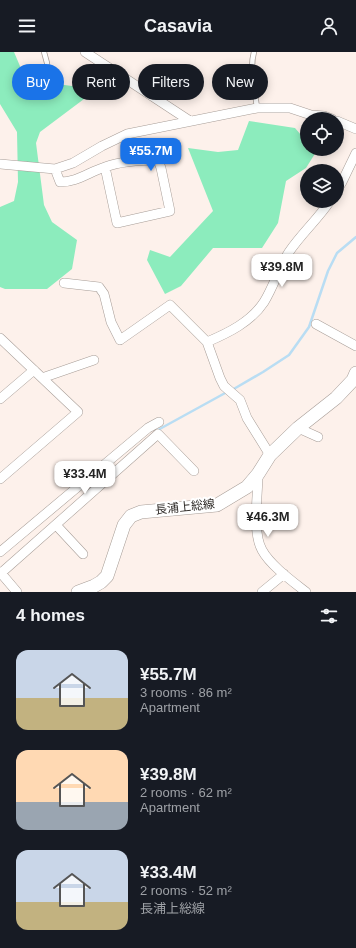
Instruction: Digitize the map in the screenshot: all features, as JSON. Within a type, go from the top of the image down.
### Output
[{"type":"main road","name":"長浦上総線","points":[[78,592],[94,586],[107,576],[119,535],[131,516],[141,512],[217,505],[247,487],[258,474],[270,455],[298,428],[336,398],[355,378]]},
{"type":"street","points":[[85,52],[190,122]]},
{"type":"street","points":[[0,164],[55,169],[73,163],[102,146],[127,134],[257,108],[290,108],[302,112]]},
{"type":"street","points":[[344,124],[356,129]]},
{"type":"street","points":[[344,178],[356,153]]},
{"type":"street","points":[[55,169],[60,182],[70,182],[105,167],[136,160],[158,160],[170,211],[118,223],[105,167]]},
{"type":"street","points":[[207,342],[234,330],[251,316],[264,302],[288,253],[324,208]]},
{"type":"street","points":[[64,283],[99,287],[104,294],[111,322],[120,340],[170,305],[207,342],[224,386],[240,400],[247,418],[270,455]]},
{"type":"street","points":[[316,324],[356,346]]},
{"type":"street","points":[[0,338],[78,412],[0,479]]},
{"type":"street","points":[[42,378],[94,360]]},
{"type":"street","points":[[0,399],[34,370]]},
{"type":"street","points":[[0,552],[148,428],[159,422]]},
{"type":"street","points":[[298,428],[318,437]]},
{"type":"street","points":[[17,592],[0,573],[158,434],[194,471]]},
{"type":"street","points":[[258,474],[258,542],[265,555],[284,574],[306,592]]},
{"type":"street","points":[[56,525],[83,554]]},
{"type":"street","points":[[262,592],[284,574]]},
{"type":"lane","points":[[44,52],[47,63]]},
{"type":"lane","points":[[248,52],[253,54],[257,108]]},
{"type":"green space","points":[[0,52],[14,52],[19,64],[12,64],[12,100],[64,100],[64,85],[72,86],[72,100],[83,100],[40,132],[36,143],[44,205],[52,222],[77,240],[72,269],[47,289],[5,289],[0,287],[0,207],[14,201],[18,182],[17,132],[0,104]]},
{"type":"green space","points":[[249,121],[295,128],[300,134],[300,156],[314,156],[308,164],[300,164],[300,172],[286,181],[278,223],[262,248],[213,248],[181,286],[165,294],[147,260],[150,250],[170,257],[213,211],[188,148],[218,152],[238,150]]},
{"type":"waterway","points":[[232,390],[289,355],[309,327],[328,271],[337,253],[356,237]]},
{"type":"waterway","points":[[156,431],[227,392]]}]
